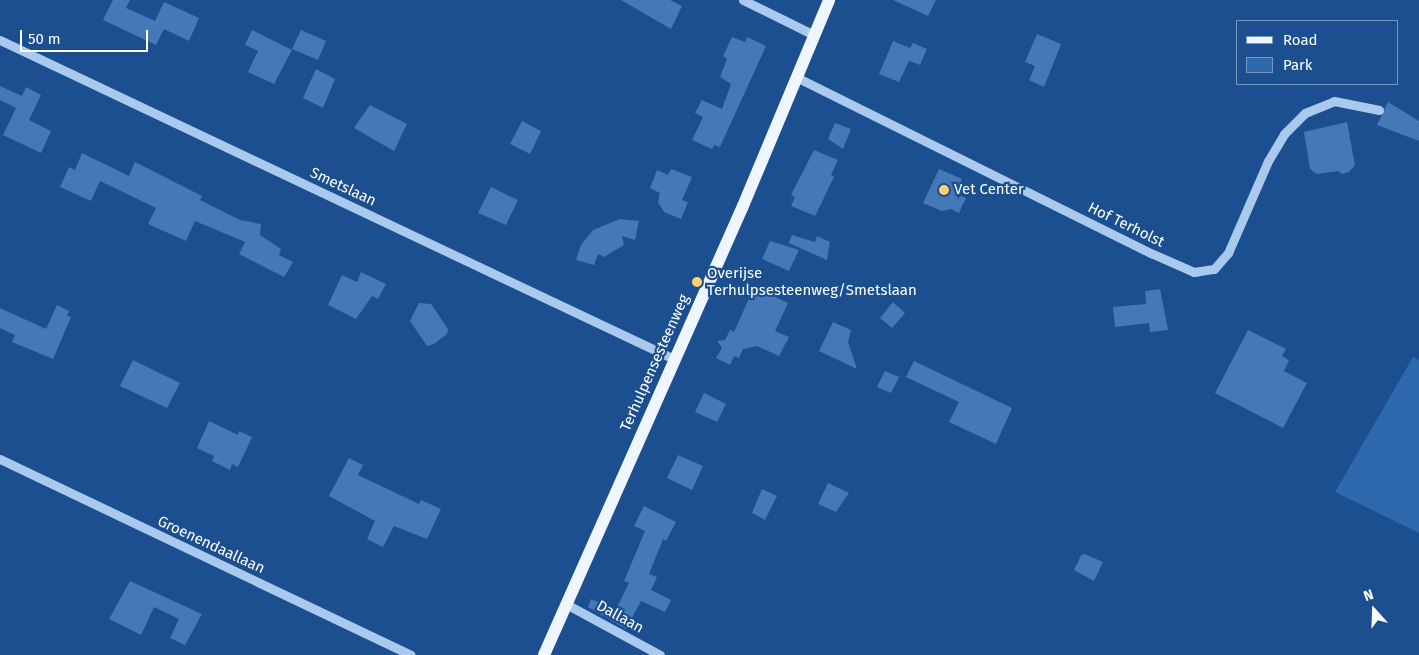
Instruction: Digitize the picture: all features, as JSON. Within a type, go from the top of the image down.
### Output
[{"type":"main road","name":"Terhulpensesteenweg","points":[[544,655],[829,0]]},
{"type":"street","points":[[743,0],[814,35]]},
{"type":"street","name":"Smetslaan","points":[[0,40],[674,359]]},
{"type":"street","name":"Hof Terholst","points":[[796,77],[1153,254],[1194,272],[1214,268],[1228,253],[1268,161],[1284,134],[1305,113],[1334,102],[1379,110]]},
{"type":"street","name":"Groenendaallaan","points":[[0,459],[411,655]]},
{"type":"street","name":"Dallaan","points":[[566,604],[660,655]]},
{"type":"green space","points":[[1413,357],[1419,360],[1419,533],[1335,492]]},
{"type":"building","points":[[113,0],[130,0],[126,8],[155,21],[164,2],[199,18],[189,41],[164,29],[156,45],[103,20]]},
{"type":"building","points":[[621,0],[670,0],[682,6],[671,29]]},
{"type":"building","points":[[893,0],[936,0],[928,16]]},
{"type":"building","points":[[252,30],[292,50],[274,84],[248,72],[258,51],[245,45]]},
{"type":"building","points":[[301,30],[326,41],[318,60],[292,49]]},
{"type":"building","points":[[1037,34],[1061,44],[1044,87],[1029,80],[1035,66],[1025,62]]},
{"type":"building","points":[[732,37],[745,42],[747,37],[766,46],[720,147],[714,145],[712,149],[692,140],[703,117],[695,113],[702,100],[722,109],[731,84],[720,77],[727,59],[723,56]]},
{"type":"building","points":[[893,41],[910,48],[913,43],[927,49],[920,65],[909,61],[899,82],[879,74]]},
{"type":"building","points":[[316,69],[335,79],[323,108],[303,98]]},
{"type":"building","points":[[0,86],[22,96],[26,87],[41,95],[29,120],[51,131],[41,153],[3,135],[16,108],[0,100]]},
{"type":"building","points":[[1388,102],[1419,121],[1419,141],[1377,125]]},
{"type":"building","points":[[370,105],[407,124],[394,151],[354,128]]},
{"type":"building","points":[[522,121],[541,131],[530,154],[510,144]]},
{"type":"building","points":[[1347,122],[1355,165],[1349,172],[1342,174],[1338,171],[1317,174],[1310,169],[1304,132]]},
{"type":"building","points":[[835,123],[851,129],[843,149],[828,139]]},
{"type":"building","points":[[814,150],[838,160],[831,175],[834,177],[815,216],[791,206],[795,197],[791,195]]},
{"type":"building","points":[[82,153],[129,176],[135,162],[202,196],[200,200],[240,220],[261,224],[260,235],[281,249],[279,255],[293,262],[284,277],[239,254],[245,242],[195,221],[186,241],[148,224],[156,208],[100,181],[91,201],[60,187],[69,167],[75,170]]},
{"type":"building","points":[[671,169],[692,177],[682,200],[688,202],[681,219],[664,212],[658,202],[660,193],[650,188],[657,170],[668,175]]},
{"type":"building","name":"Vet Center","points":[[939,169],[962,179],[958,189],[961,191],[959,195],[966,198],[959,213],[951,209],[942,211],[923,203]]},
{"type":"building","points":[[491,187],[518,200],[506,225],[478,213]]},
{"type":"building","points":[[620,219],[639,221],[635,240],[622,236],[624,245],[604,257],[598,254],[594,265],[576,260],[581,245],[593,230]]},
{"type":"building","points":[[792,235],[815,242],[817,236],[830,242],[827,260],[789,243]]},
{"type":"building","points":[[770,241],[799,250],[789,271],[762,259]]},
{"type":"building","points":[[361,272],[386,284],[378,299],[372,296],[356,319],[328,305],[342,275],[357,282]]},
{"type":"building","points":[[754,287],[788,303],[775,331],[789,337],[779,356],[757,346],[743,349],[739,358],[734,356],[730,365],[716,358],[722,348],[717,341],[725,340],[730,330],[734,332]]},
{"type":"building","points":[[1160,289],[1168,330],[1150,332],[1149,323],[1115,327],[1113,307],[1146,304],[1145,291]]},
{"type":"building","points":[[893,302],[905,313],[892,328],[880,318]]},
{"type":"building","points":[[419,303],[431,304],[448,329],[447,334],[434,344],[427,346],[410,321]]},
{"type":"building","points":[[57,305],[69,311],[67,316],[71,317],[53,359],[12,342],[15,335],[0,328],[0,308],[46,329]]},
{"type":"building","points":[[833,322],[851,330],[848,342],[857,369],[819,351]]},
{"type":"building","points":[[1248,330],[1286,349],[1282,356],[1289,360],[1284,371],[1307,383],[1283,428],[1215,393]]},
{"type":"building","points":[[133,360],[180,383],[167,408],[120,386]]},
{"type":"building","points":[[914,361],[1012,408],[996,444],[949,422],[959,402],[906,377]]},
{"type":"building","points":[[885,371],[899,377],[891,393],[877,387]]},
{"type":"building","points":[[704,393],[726,404],[717,422],[695,412]]},
{"type":"building","points":[[209,421],[238,435],[239,431],[252,437],[238,467],[232,464],[230,470],[212,461],[214,456],[197,448]]},
{"type":"building","points":[[678,455],[703,466],[692,490],[667,478]]},
{"type":"building","points":[[349,458],[363,465],[358,475],[419,504],[421,500],[441,509],[427,539],[394,526],[383,547],[367,539],[375,521],[329,496]]},
{"type":"building","points":[[828,483],[849,493],[836,512],[818,504]]},
{"type":"building","points":[[762,489],[777,496],[765,520],[752,513]]},
{"type":"building","points":[[644,506],[676,522],[666,541],[663,539],[649,574],[657,577],[651,590],[671,600],[665,612],[641,601],[626,629],[588,607],[591,599],[616,609],[629,583],[624,581],[645,531],[634,526]]},
{"type":"building","points":[[1085,554],[1103,562],[1094,581],[1074,570],[1081,555]]},
{"type":"building","points":[[130,581],[202,614],[185,645],[170,638],[179,619],[154,607],[141,635],[109,619]]},
{"type":"place","name":"Vet Center","points":[[944,190]]},
{"type":"place","name":"Overijse Terhulpsesteenweg/Smetslaan","points":[[697,282]]}]
